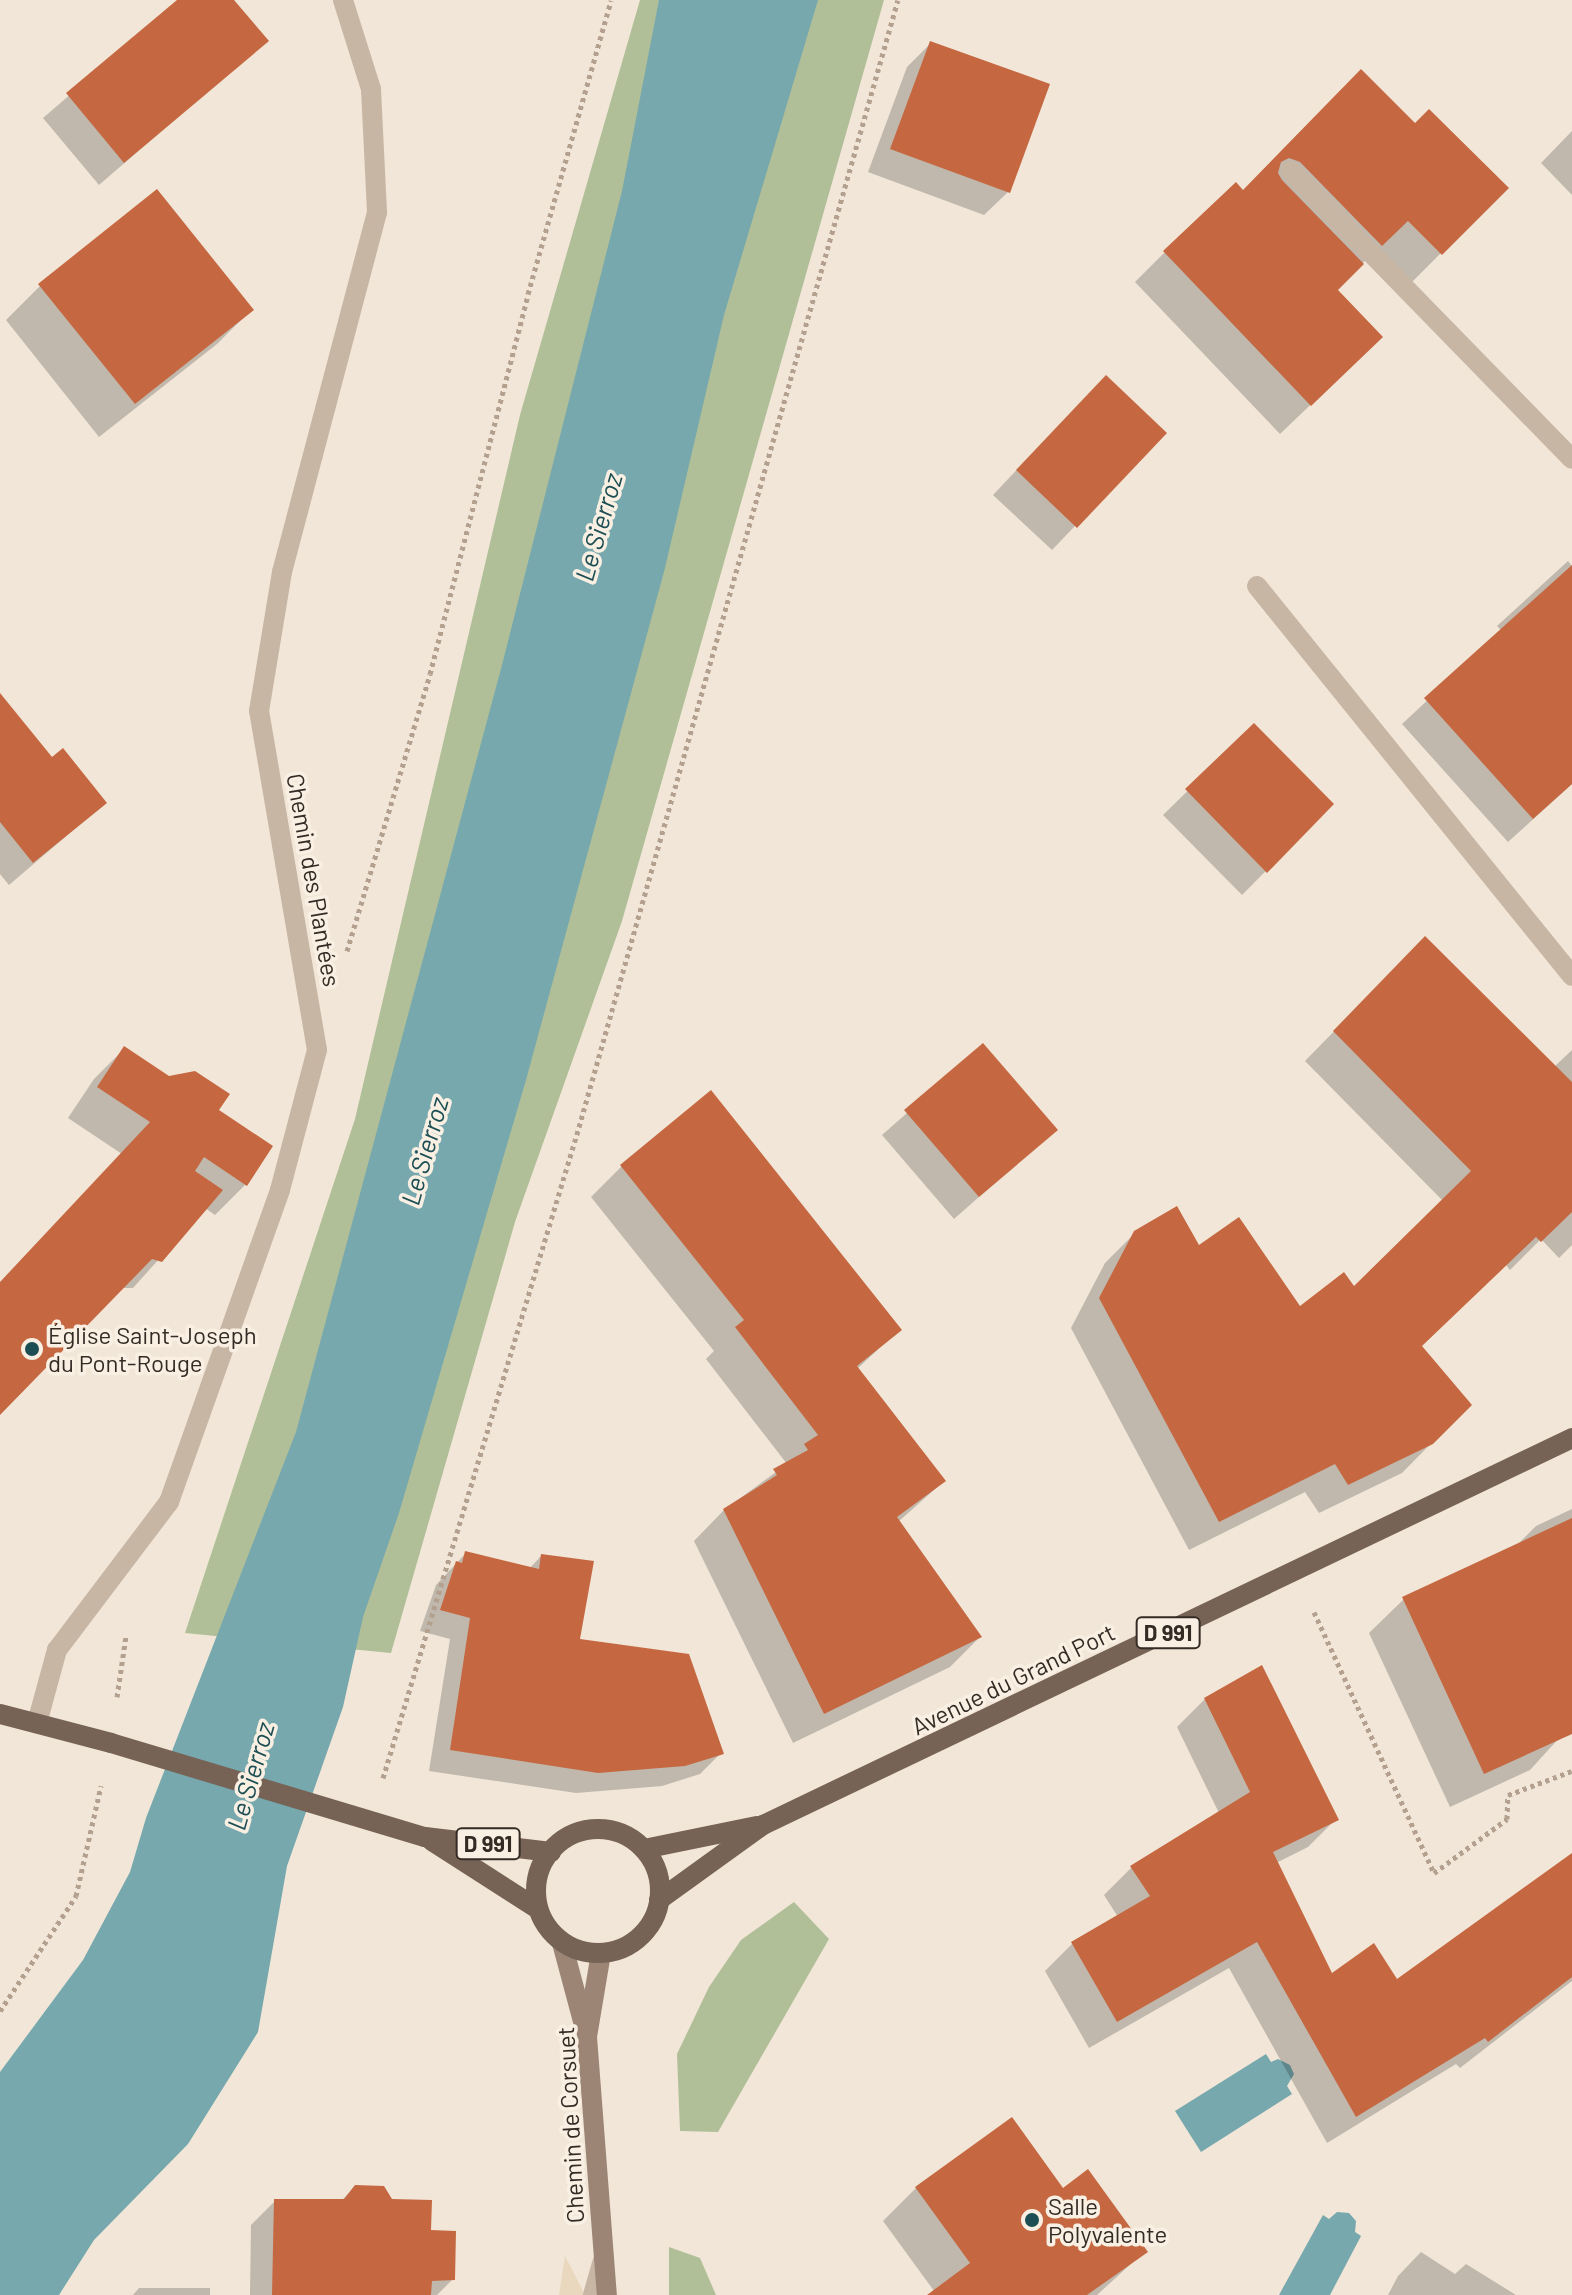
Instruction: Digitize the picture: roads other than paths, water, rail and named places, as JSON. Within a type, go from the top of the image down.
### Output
[{"type":"main road","name":"Avenue du Grand Port","points":[[659,1900],[763,1825],[1572,1438]]},
{"type":"main road","name":"D 991","points":[[0,1714],[371,1818],[425,1837],[551,1852]]},
{"type":"main road","points":[[644,1849],[763,1825]]},
{"type":"main road","points":[[596,1830],[630,1838],[644,1849],[654,1864],[659,1900],[652,1920],[640,1937],[622,1949],[601,1953],[581,1951],[562,1943],[547,1928],[538,1909],[536,1888],[540,1869],[551,1852],[571,1836],[596,1830]]},
{"type":"main road","points":[[425,1837],[538,1909]]},
{"type":"street","name":"Chemin des Plantées","points":[[37,1723],[57,1650],[169,1502],[280,1190],[317,1050],[259,711],[282,572],[377,212],[371,89],[343,0]]},
{"type":"street","points":[[1291,171],[1572,459]]},
{"type":"street","points":[[1257,586],[1572,976]]},
{"type":"street","points":[[562,1943],[587,2037]]},
{"type":"street","name":"Chemin de Corsuet","points":[[601,1953],[587,2037],[607,2295]]},
{"type":"street","points":[[593,2295],[604,2257]]},
{"type":"water","name":"Le Sierroz","points":[[659,0],[818,0],[724,315],[665,568],[526,1080],[399,1513],[363,1617],[343,1707],[287,1866],[258,2032],[188,2144],[94,2240],[59,2295],[0,2295],[0,2072],[83,1960],[130,1872],[146,1818],[296,1432],[502,665],[622,191]]},
{"type":"water","points":[[1266,2054],[1271,2062],[1278,2059],[1290,2065],[1294,2074],[1287,2086],[1292,2094],[1201,2152],[1175,2111]]},
{"type":"water","points":[[1337,2212],[1349,2213],[1356,2221],[1355,2232],[1361,2236],[1330,2295],[1279,2295],[1323,2215],[1329,2219]]},
{"type":"place","name":"Église Saint-Joseph du Pont-Rouge","points":[[32,1349]]},
{"type":"place","name":"Salle Polyvalente","points":[[1032,2220]]}]
